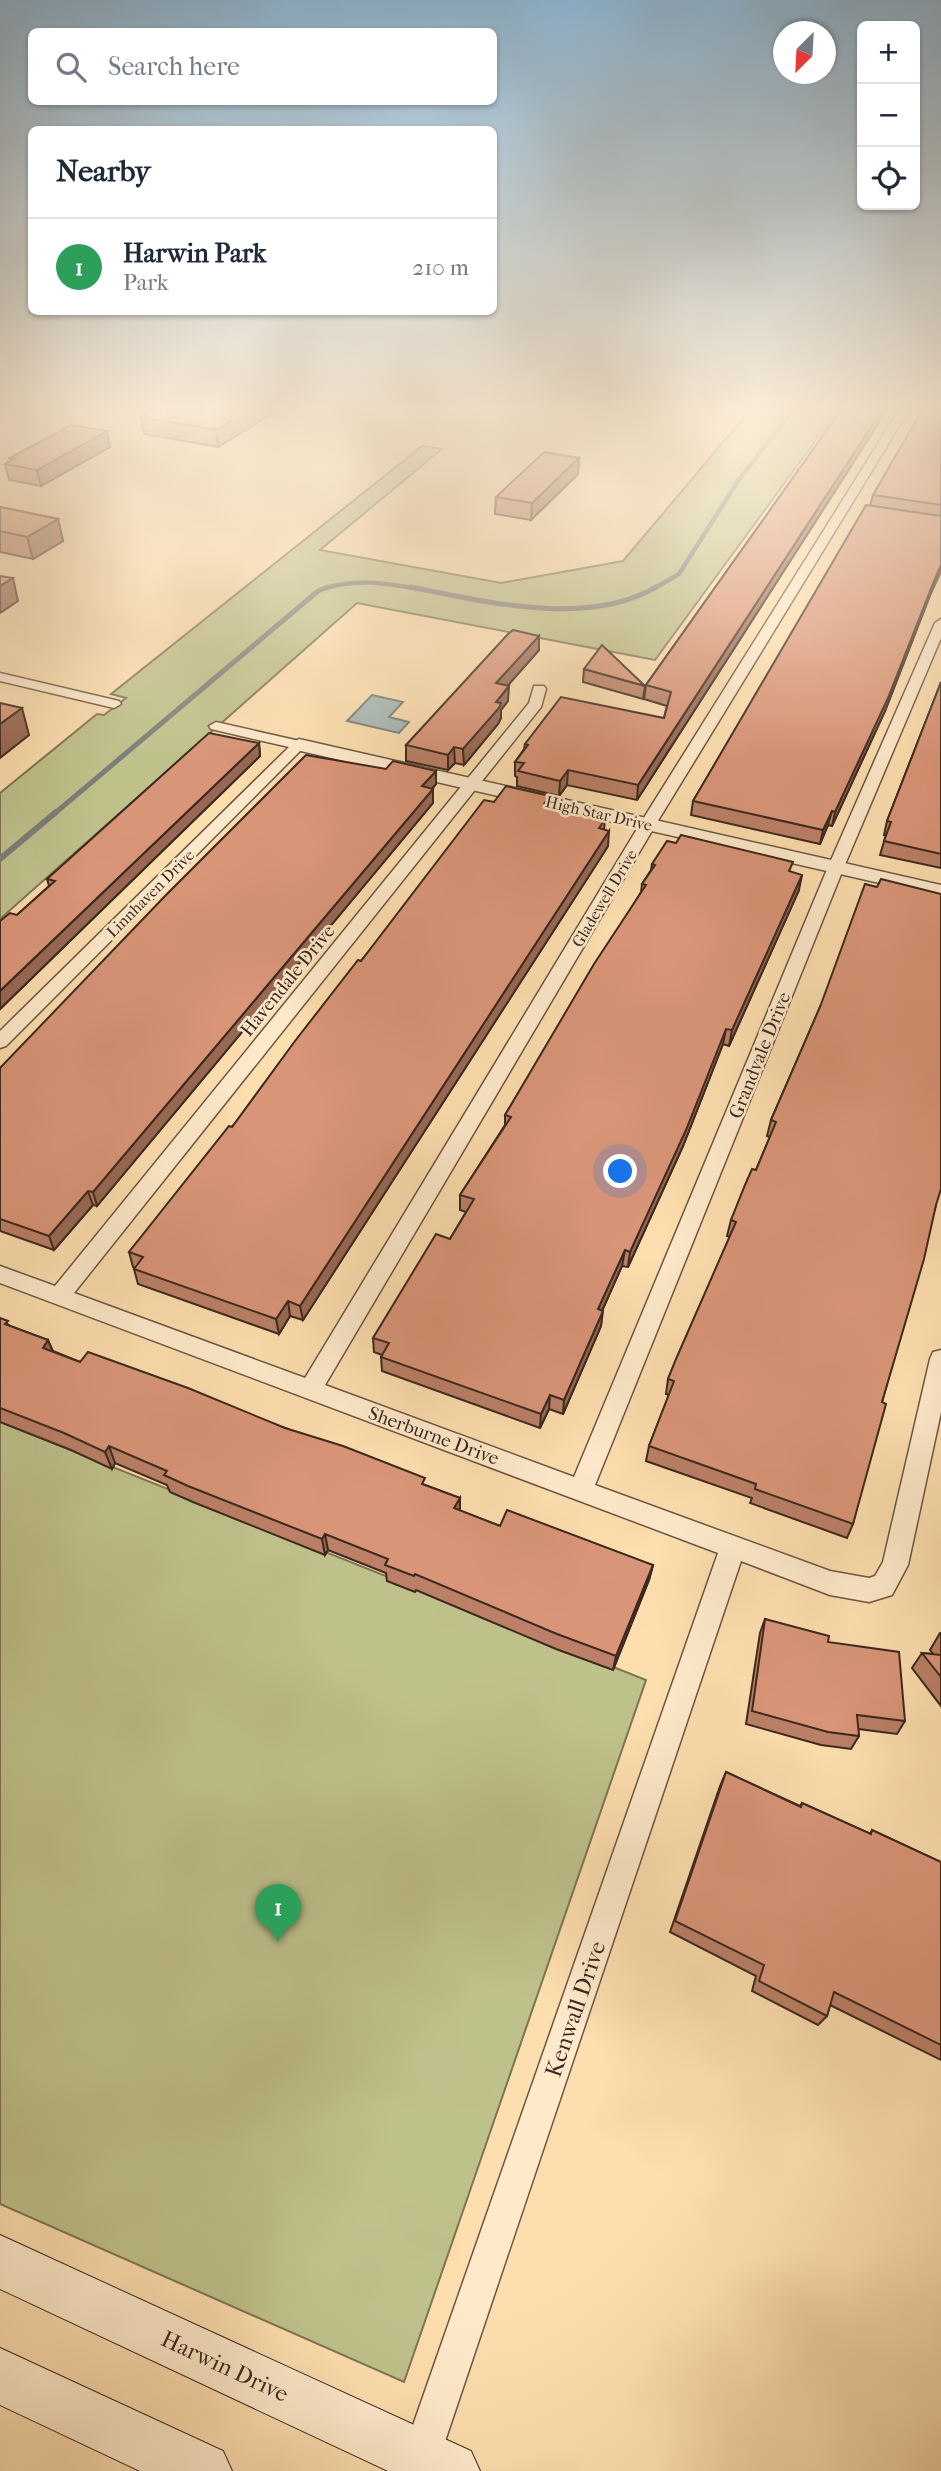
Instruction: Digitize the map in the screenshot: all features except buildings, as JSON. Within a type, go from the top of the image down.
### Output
[{"type":"main road","name":"Harwin Drive","points":[[0,2261],[429,2466]]},
{"type":"main road","points":[[0,2376],[203,2471]]},
{"type":"street","name":"Gladewell Drive","points":[[311,1389],[648,824],[840,525]]},
{"type":"street","name":"Grandvale Drive","points":[[581,1490],[836,867],[941,623]]},
{"type":"street","points":[[0,677],[114,704]]},
{"type":"street","name":"Havendale Drive","points":[[60,1295],[472,785],[536,704],[539,689]]},
{"type":"street","name":"High Star Drive","points":[[216,726],[941,891]]},
{"type":"street","name":"Linnhaven Drive","points":[[0,1042],[299,745]]},
{"type":"street","name":"Sherburne Drive","points":[[0,1273],[830,1583],[869,1590],[883,1586],[895,1565],[941,1359]]},
{"type":"street","name":"Kenwall Drive","points":[[429,2466],[733,1546]]},
{"type":"green space","points":[[323,525],[350,525],[320,550],[501,583],[623,561],[653,525],[754,525],[655,660],[357,603],[0,919],[0,793],[97,714],[104,715],[126,698],[111,694]]},
{"type":"green space","points":[[0,1422],[646,1680],[404,2382],[0,2204]]},
{"type":"shaded area","points":[[372,695],[403,702],[389,717],[409,722],[399,733],[347,721]]},
{"type":"waterway","points":[[653,589],[679,574],[710,525]]},
{"type":"waterway","points":[[323,589],[359,583],[382,583],[419,589]]},
{"type":"waterway","points":[[323,589],[328,587]]},
{"type":"waterway","points":[[410,587],[502,604],[567,609],[599,606],[629,599],[656,587]]},
{"type":"waterway","points":[[54,814],[323,589]]},
{"type":"waterway","points":[[0,859],[56,812]]},
{"type":"place","name":"Harwin Park","points":[[278,1942]]}]
